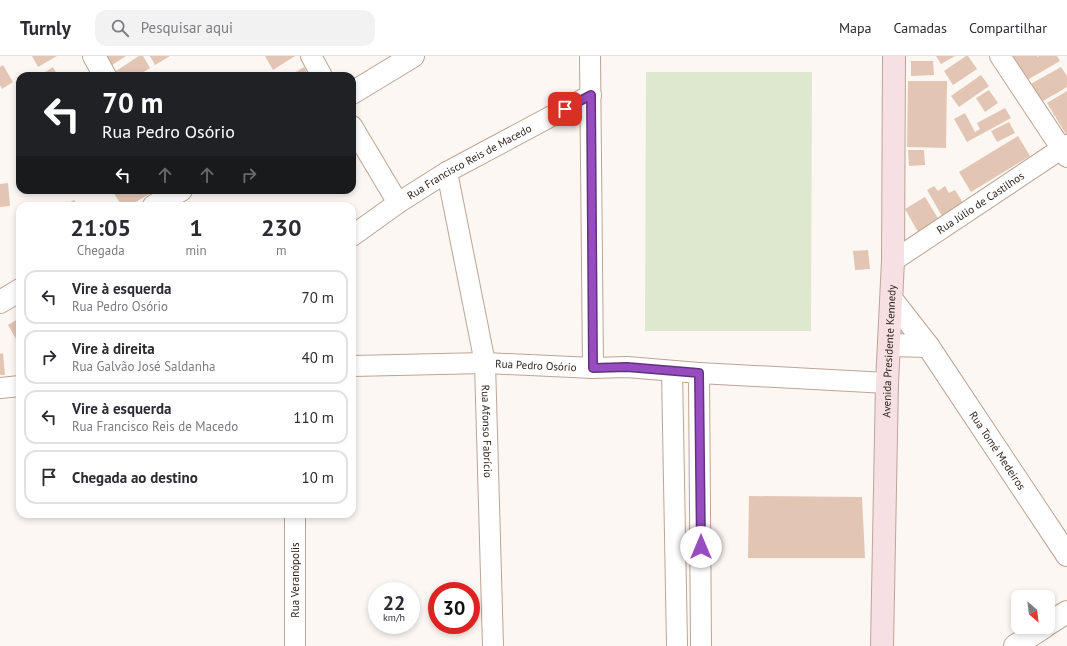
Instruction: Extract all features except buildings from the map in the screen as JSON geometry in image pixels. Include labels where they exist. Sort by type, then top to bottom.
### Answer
[{"type":"main road","name":"Avenida Presidente Kennedy","points":[[882,646],[887,383],[894,261],[894,56]]},
{"type":"street","points":[[94,56],[103,72]]},
{"type":"street","points":[[310,56],[320,72]]},
{"type":"street","points":[[356,91],[413,56]]},
{"type":"street","points":[[590,56],[593,368]]},
{"type":"street","points":[[1000,56],[1065,150]]},
{"type":"street","name":"Rua Francisco Reis de Macedo","points":[[356,233],[398,203],[446,172],[591,95]]},
{"type":"street","points":[[356,133],[398,203]]},
{"type":"street","name":"Rua Júlio de Castilhos","points":[[894,261],[1065,150]]},
{"type":"street","name":"Rua Afonso Fabrício","points":[[446,172],[484,363],[493,646]]},
{"type":"street","points":[[162,202],[177,195]]},
{"type":"street","points":[[0,302],[16,292]]},
{"type":"street","name":"Rua Tomé Medeiros","points":[[892,300],[928,346],[1067,555]]},
{"type":"street","points":[[889,345],[928,346]]},
{"type":"street","name":"Rua Pedro Osório","points":[[356,366],[484,363],[593,368],[627,367],[699,373],[887,383]]},
{"type":"street","points":[[672,371],[677,646]]},
{"type":"street","points":[[699,373],[701,646]]},
{"type":"street","points":[[0,388],[16,386]]},
{"type":"street","name":"Rua Veranópolis","points":[[295,518],[295,646]]},
{"type":"street","points":[[675,548],[701,547]]},
{"type":"street","points":[[1055,620],[1067,612]]},
{"type":"street","points":[[1015,646],[1033,634]]},
{"type":"green space","points":[[646,72],[812,72],[811,331],[645,331]]},
{"type":"route","points":[[565,109],[591,95],[593,368],[627,367],[699,373],[701,547]]}]
